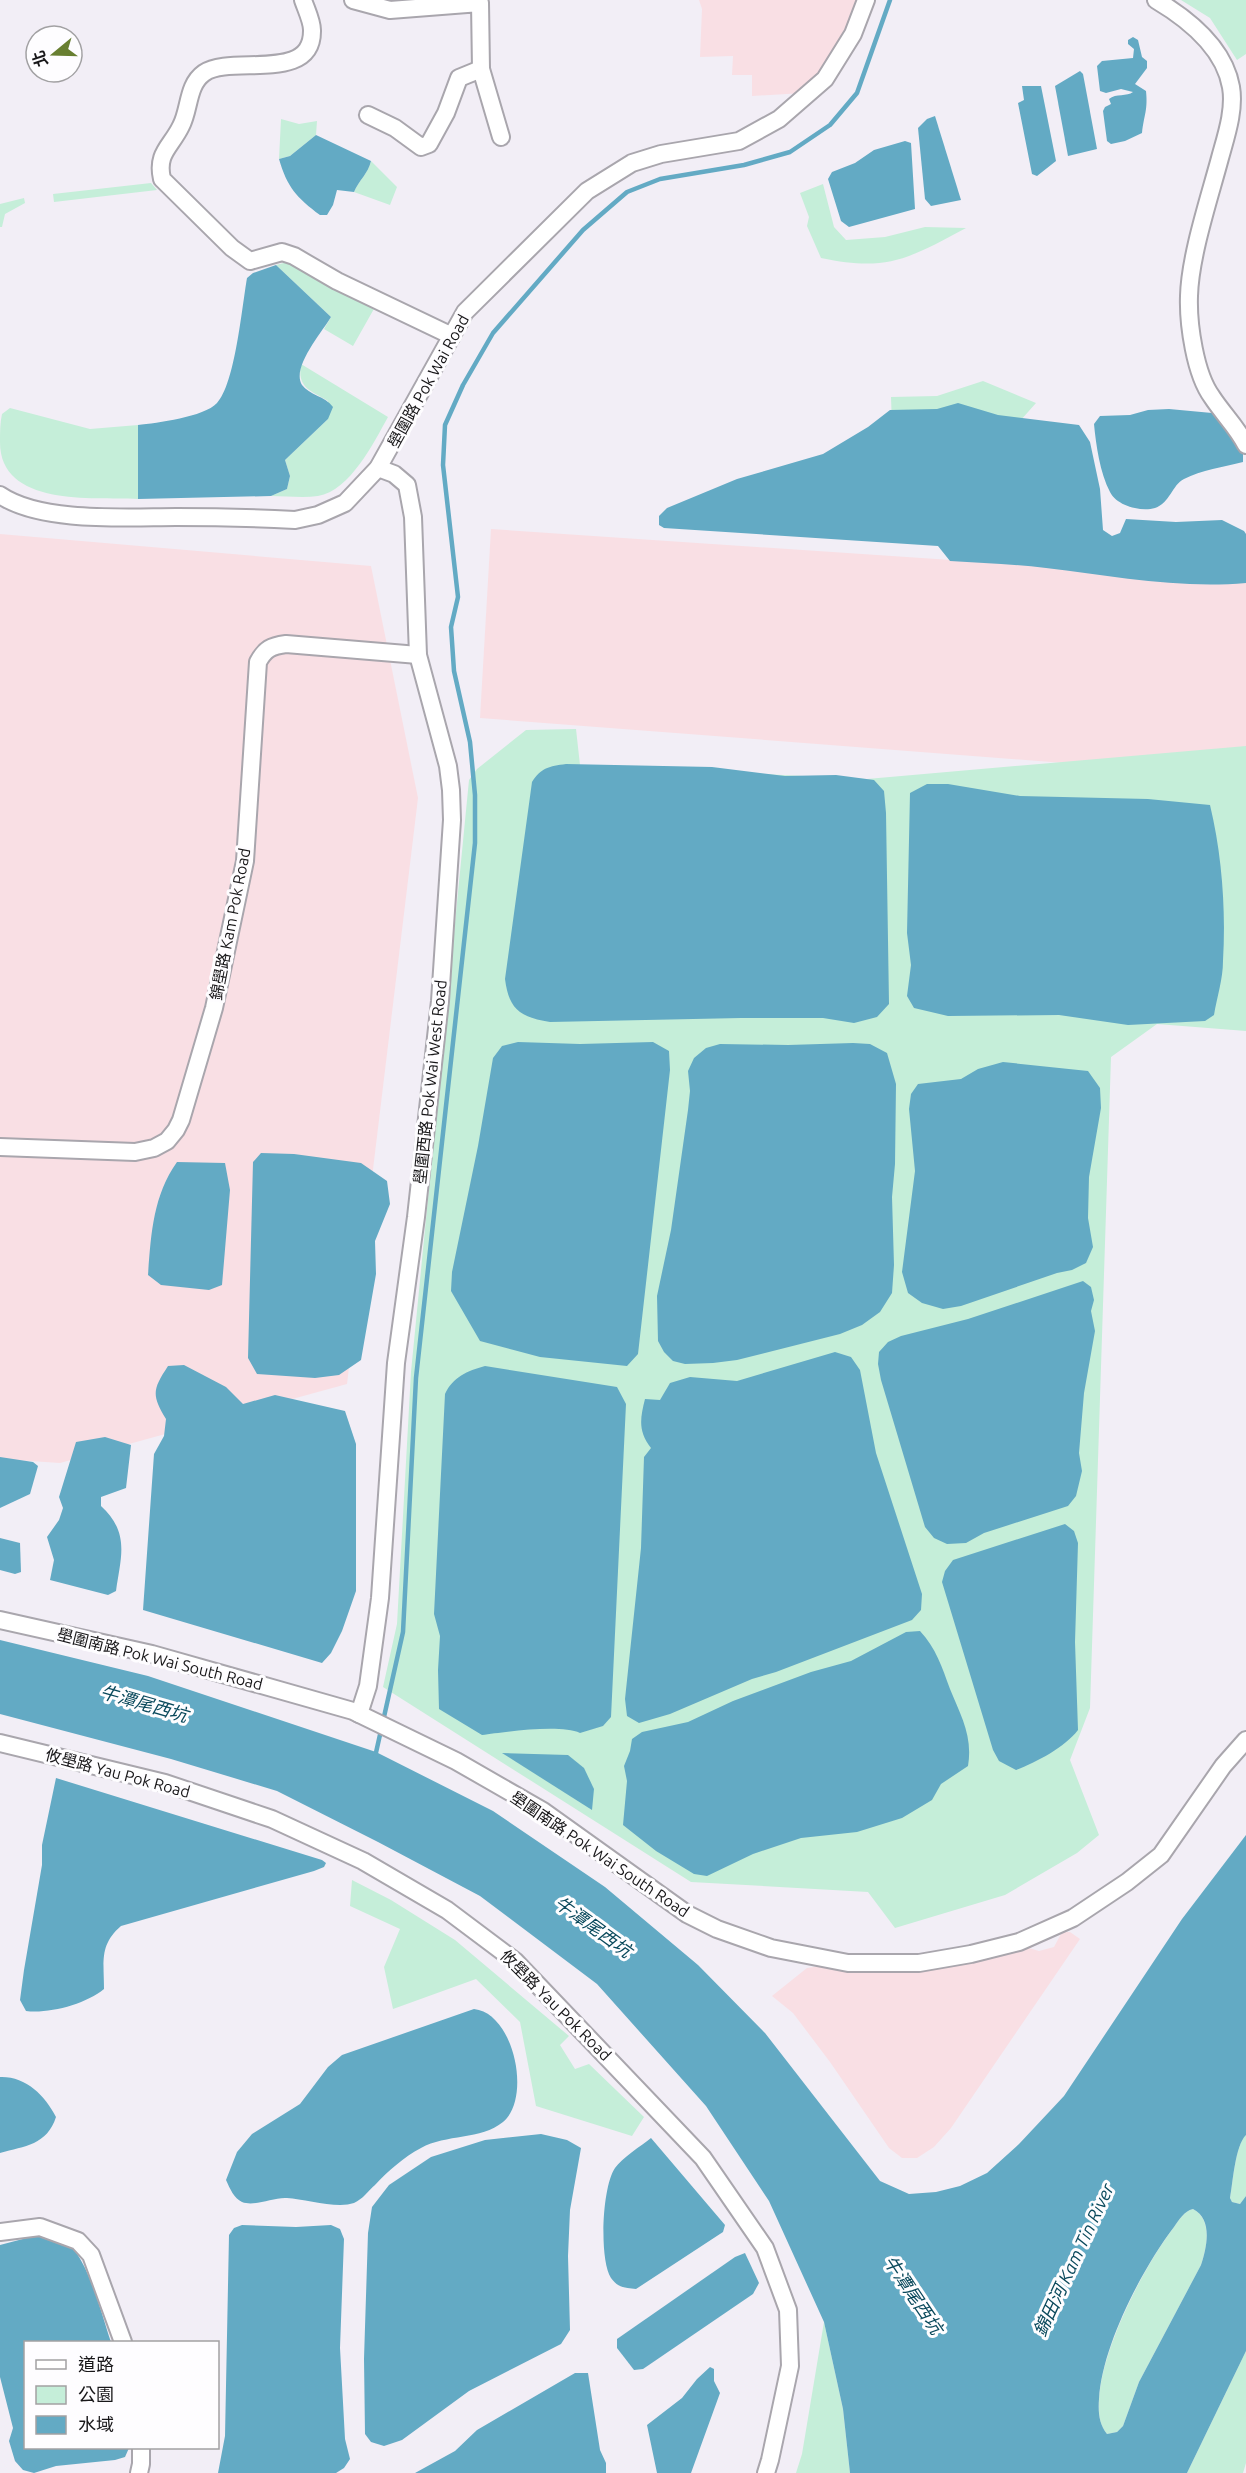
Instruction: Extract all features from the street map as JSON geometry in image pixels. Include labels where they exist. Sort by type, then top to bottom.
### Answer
[{"type":"street","points":[[303,0],[313,28],[312,39],[304,51],[295,58],[285,63],[269,65],[222,66],[204,73],[198,79],[193,87],[183,123],[162,157],[159,167],[162,179],[232,248],[250,261],[282,252],[294,256],[337,281],[452,336]]},
{"type":"street","points":[[353,0],[390,10],[480,3],[481,69],[501,137]]},
{"type":"street","name":"壆圍路 Pok Wai Road","points":[[0,495],[11,503],[57,514],[102,517],[295,520],[318,515],[345,503],[378,468],[465,312],[588,192],[632,163],[661,154],[739,141],[779,118],[825,79],[852,34],[866,0]]},
{"type":"street","points":[[1156,0],[1183,16],[1204,37],[1221,61],[1231,87],[1231,105],[1226,135],[1193,267],[1189,296],[1194,344],[1201,375],[1210,396],[1239,430],[1246,445]]},
{"type":"street","points":[[369,115],[395,128],[421,147],[429,144],[446,112],[459,78],[481,69]]},
{"type":"street","name":"壆圍西路 Pok Wai West Road","points":[[359,1714],[368,1686],[380,1598],[396,1363],[416,1217],[440,1001],[452,820],[448,766],[418,655],[414,517],[407,485],[394,474],[378,468]]},
{"type":"street","name":"錦壆路 Kam Pok Road","points":[[0,1147],[135,1152],[154,1148],[167,1141],[181,1120],[214,1008],[245,861],[258,662],[264,652],[272,646],[286,644],[418,655]]},
{"type":"street","name":"壆圍南路 Pok Wai South Road","points":[[0,1620],[152,1654],[359,1714],[456,1761],[543,1811],[687,1914],[717,1929],[771,1948],[848,1963],[890,1965],[928,1962],[1019,1942],[1072,1918],[1127,1882],[1161,1855],[1223,1766],[1246,1740]]},
{"type":"street","name":"攸壆路 Yau Pok Road","points":[[0,1743],[165,1783],[272,1819],[363,1861],[447,1910],[515,1961],[703,2158],[765,2248],[788,2310],[790,2366],[766,2473]]},
{"type":"street","points":[[0,2232],[40,2227],[78,2241],[91,2255],[122,2341]]},
{"type":"street","points":[[139,2473],[141,2449]]},
{"type":"shaded area","points":[[699,0],[862,0],[822,77],[803,93],[752,96],[752,75],[732,75],[733,56],[700,57],[702,9]]},
{"type":"shaded area","points":[[491,529],[1246,580],[1246,777],[480,718]]},
{"type":"shaded area","points":[[0,534],[371,566],[418,798],[347,1384],[60,1463],[0,1459]]},
{"type":"shaded area","points":[[1062,1932],[1070,1932],[1080,1939],[951,2128],[934,2147],[917,2158],[902,2158],[889,2148],[793,2013],[772,1996],[807,1968],[820,1966],[869,1973],[915,1972],[1022,1946],[1039,1951],[1054,1947]]},
{"type":"green space","points":[[1181,0],[1246,0],[1246,54],[1237,60],[1210,18]]},
{"type":"green space","points":[[281,119],[299,124],[317,121],[316,135],[290,156],[279,159]]},
{"type":"green space","points":[[371,161],[397,187],[390,205],[354,192]]},
{"type":"green space","points":[[151,183],[157,190],[54,202],[53,194]]},
{"type":"green space","points":[[823,184],[834,227],[846,240],[885,237],[925,227],[966,228],[928,248],[896,260],[863,264],[821,258],[807,226],[809,217],[800,193]]},
{"type":"green space","points":[[24,198],[25,203],[5,214],[2,227],[0,227],[0,204]]},
{"type":"green space","points":[[291,261],[375,307],[353,346],[324,329],[331,317],[276,265]]},
{"type":"green space","points":[[301,364],[388,417],[360,464],[351,475],[330,492],[318,496],[271,496],[287,489],[290,476],[285,460],[328,419],[328,401],[310,391],[303,383],[300,372]]},
{"type":"green space","points":[[983,381],[1036,403],[1012,430],[892,426],[891,397],[937,396]]},
{"type":"green space","points":[[10,408],[90,429],[138,425],[138,499],[52,494],[32,488],[15,478],[4,463],[0,442],[2,414]]},
{"type":"green space","points":[[576,729],[580,765],[867,779],[1246,746],[1246,1031],[1157,1024],[1111,1057],[1090,1708],[1070,1760],[1099,1835],[1077,1853],[1005,1895],[895,1928],[868,1892],[691,1882],[383,1687],[397,1624],[411,1372],[469,780],[477,769],[526,730]]},
{"type":"green space","points":[[352,1880],[391,1900],[455,1940],[569,2036],[560,2045],[575,2069],[589,2064],[644,2117],[632,2136],[536,2106],[520,2022],[476,1979],[393,2009],[384,1967],[400,1929],[350,1906]]},
{"type":"green space","points":[[1246,2135],[1246,2196],[1240,2204],[1232,2202],[1230,2198],[1239,2147]]},
{"type":"green space","points":[[1193,2209],[1204,2220],[1207,2234],[1201,2265],[1139,2382],[1123,2426],[1117,2432],[1107,2434],[1100,2418],[1099,2399],[1102,2379],[1116,2333],[1137,2286],[1162,2244],[1182,2216]]},
{"type":"green space","points":[[824,2322],[843,2409],[850,2473],[796,2473],[802,2454]]},
{"type":"green space","points":[[1246,2351],[1246,2463],[1243,2473],[1187,2473]]},
{"type":"water","points":[[1133,37],[1138,40],[1142,57],[1147,61],[1147,68],[1135,84],[1146,91],[1142,133],[1125,141],[1111,144],[1107,141],[1103,111],[1111,104],[1109,99],[1112,97],[1133,92],[1121,89],[1106,93],[1100,91],[1097,66],[1102,61],[1133,58],[1134,49],[1128,44],[1128,40]]},
{"type":"water","points":[[1080,71],[1083,74],[1097,149],[1068,156],[1055,86]]},
{"type":"water","points":[[1022,86],[1041,86],[1056,161],[1037,176],[1032,174],[1018,103],[1024,100]]},
{"type":"water","points":[[935,116],[961,200],[931,206],[925,199],[918,128],[927,119]]},
{"type":"water","points":[[316,135],[371,161],[354,192],[337,190],[333,205],[327,215],[320,215],[299,197],[289,185],[279,159],[290,156]]},
{"type":"water","points":[[905,141],[911,143],[915,209],[849,227],[841,221],[828,179],[832,172],[855,163],[874,150]]},
{"type":"water","points":[[276,265],[331,317],[304,360],[300,378],[305,388],[326,400],[333,407],[328,419],[285,460],[290,476],[287,489],[271,496],[138,499],[138,425],[191,416],[217,403],[229,380],[247,278],[253,273]]},
{"type":"water","points":[[958,403],[998,415],[1079,425],[1090,442],[1100,489],[1103,530],[1112,536],[1120,533],[1126,519],[1176,522],[1222,520],[1246,534],[1246,583],[1196,584],[1146,581],[1034,567],[950,561],[938,546],[664,528],[659,525],[659,516],[667,508],[737,479],[823,454],[868,427],[890,410],[937,409]]},
{"type":"water","points":[[1169,409],[1212,413],[1236,422],[1243,462],[1205,471],[1184,479],[1160,506],[1155,508],[1130,507],[1118,501],[1110,492],[1099,459],[1094,424],[1100,416],[1130,415],[1148,410]]},
{"type":"water","points":[[566,764],[712,767],[785,776],[836,775],[874,780],[884,791],[886,813],[889,1004],[877,1017],[854,1023],[823,1018],[550,1022],[531,1018],[518,1010],[509,998],[505,979],[532,782],[546,768]]},
{"type":"water","points":[[927,784],[948,784],[1020,796],[1148,799],[1210,805],[1220,863],[1224,922],[1223,968],[1214,1015],[1205,1021],[1128,1025],[1059,1015],[948,1016],[914,1008],[907,996],[911,965],[907,933],[910,793]]},
{"type":"water","points":[[518,1042],[580,1044],[653,1042],[669,1051],[670,1070],[638,1354],[627,1366],[540,1357],[480,1341],[451,1291],[452,1272],[478,1146],[493,1058],[502,1046]]},
{"type":"water","points":[[720,1044],[870,1044],[887,1053],[896,1084],[895,1164],[892,1197],[894,1265],[892,1293],[880,1312],[862,1325],[840,1334],[737,1360],[685,1364],[673,1361],[658,1341],[657,1296],[671,1230],[688,1110],[690,1091],[688,1071],[694,1058],[706,1048]]},
{"type":"water","points":[[1003,1062],[1088,1071],[1100,1088],[1101,1108],[1089,1177],[1088,1218],[1093,1247],[1086,1263],[1072,1270],[961,1306],[943,1309],[922,1303],[908,1293],[902,1272],[915,1171],[909,1109],[911,1094],[918,1084],[961,1079],[978,1069]]},
{"type":"water","points":[[261,1153],[294,1154],[361,1163],[387,1181],[390,1204],[375,1241],[376,1274],[361,1360],[339,1375],[315,1378],[257,1374],[248,1358],[253,1162]]},
{"type":"water","points":[[177,1162],[225,1163],[230,1190],[222,1285],[209,1290],[161,1285],[148,1275],[152,1230],[158,1202]]},
{"type":"water","points":[[1083,1281],[1091,1287],[1094,1300],[1091,1311],[1095,1331],[1084,1393],[1079,1453],[1082,1471],[1076,1496],[1068,1506],[984,1533],[966,1543],[947,1544],[934,1538],[925,1527],[881,1380],[878,1364],[879,1352],[888,1342],[901,1336],[968,1319]]},
{"type":"water","points":[[835,1352],[851,1357],[860,1370],[876,1453],[922,1594],[921,1610],[912,1620],[752,1679],[670,1714],[639,1723],[627,1716],[625,1699],[641,1548],[644,1457],[651,1448],[641,1425],[645,1399],[660,1400],[670,1383],[690,1377],[737,1381]]},
{"type":"water","points":[[184,1365],[226,1387],[243,1404],[275,1395],[345,1411],[356,1444],[356,1591],[342,1631],[331,1653],[322,1663],[143,1610],[154,1454],[164,1436],[166,1419],[158,1404],[156,1392],[159,1381],[168,1366]]},
{"type":"water","points":[[485,1366],[617,1387],[626,1404],[611,1717],[603,1726],[580,1733],[571,1730],[546,1729],[482,1735],[439,1709],[440,1636],[434,1614],[445,1394],[452,1383],[461,1376]]},
{"type":"water","points":[[105,1437],[131,1445],[126,1488],[101,1497],[101,1506],[116,1526],[121,1546],[116,1591],[108,1595],[50,1580],[54,1560],[47,1537],[59,1520],[63,1508],[59,1497],[76,1442]]},
{"type":"water","points":[[0,1457],[33,1462],[38,1466],[30,1494],[0,1508]]},
{"type":"water","points":[[1065,1524],[1074,1531],[1078,1543],[1075,1642],[1078,1730],[1050,1753],[1016,1770],[999,1761],[993,1750],[942,1582],[945,1571],[953,1560]]},
{"type":"water","points":[[0,1538],[20,1543],[21,1572],[15,1574],[0,1570]]},
{"type":"water","points":[[920,1631],[941,1665],[965,1726],[969,1745],[968,1766],[941,1784],[932,1800],[902,1818],[857,1832],[801,1838],[753,1854],[707,1876],[694,1874],[656,1851],[623,1825],[627,1781],[624,1766],[632,1739],[642,1732],[688,1722],[733,1701],[811,1672],[851,1661],[906,1632]]},
{"type":"water","points":[[0,1640],[148,1676],[376,1752],[493,1811],[605,1887],[698,1965],[765,2033],[880,2181],[909,2194],[936,2192],[960,2186],[987,2173],[1019,2144],[1064,2096],[1182,1919],[1246,1835],[1246,2135],[1239,2147],[1230,2198],[1232,2202],[1240,2204],[1246,2196],[1246,2351],[1187,2473],[850,2473],[843,2409],[824,2322],[769,2201],[706,2106],[597,1984],[480,1896],[277,1791],[171,1759],[0,1714]],"holes":[[[1193,2209],[1204,2219],[1207,2234],[1201,2265],[1139,2382],[1123,2426],[1117,2432],[1107,2434],[1100,2418],[1099,2399],[1107,2356],[1116,2332],[1137,2286],[1162,2244],[1184,2214]]]},
{"type":"water","points":[[502,1753],[568,1755],[584,1768],[594,1789],[592,1810]]},
{"type":"water","points":[[56,1778],[326,1863],[324,1867],[314,1871],[121,1926],[109,1940],[104,1954],[104,1989],[67,2007],[35,2012],[26,2011],[20,2000],[42,1865],[42,1845]]},
{"type":"water","points":[[474,2009],[488,2014],[499,2025],[508,2040],[514,2058],[517,2077],[516,2095],[512,2110],[503,2122],[484,2132],[441,2141],[421,2148],[385,2175],[363,2197],[347,2205],[287,2198],[247,2203],[234,2196],[226,2180],[237,2152],[252,2134],[300,2104],[328,2067],[342,2055]]},
{"type":"water","points":[[0,2077],[18,2080],[33,2088],[46,2101],[56,2117],[41,2139],[0,2153]]},
{"type":"water","points":[[541,2134],[567,2140],[581,2148],[570,2210],[568,2256],[570,2330],[561,2344],[469,2391],[402,2440],[384,2446],[371,2442],[365,2434],[364,2359],[368,2233],[372,2207],[389,2185],[431,2157],[485,2140]]},
{"type":"water","points":[[651,2138],[725,2225],[723,2232],[636,2289],[619,2286],[611,2278],[607,2269],[604,2240],[605,2206],[607,2191],[615,2168]]},
{"type":"water","points":[[242,2225],[296,2227],[331,2225],[340,2229],[344,2239],[340,2348],[345,2439],[350,2459],[344,2468],[336,2473],[218,2473],[225,2436],[229,2235],[234,2228]]},
{"type":"water","points":[[38,2235],[53,2235],[61,2238],[79,2257],[86,2270],[111,2341],[24,2341],[24,2449],[129,2449],[125,2457],[56,2466],[34,2473],[23,2470],[15,2461],[9,2441],[13,2428],[0,2377],[0,2245]]},
{"type":"water","points":[[745,2253],[759,2283],[753,2294],[643,2369],[634,2370],[617,2348],[617,2339],[735,2257]]},
{"type":"water","points":[[710,2367],[714,2369],[714,2381],[720,2393],[691,2473],[657,2473],[647,2425],[682,2398]]},
{"type":"water","points":[[575,2373],[588,2373],[600,2450],[606,2463],[606,2473],[415,2473],[455,2451],[477,2430]]},
{"type":"waterway","points":[[375,1757],[403,1632],[416,1378],[475,843],[475,795],[470,742],[454,671],[451,627],[458,597],[443,465],[445,425],[463,385],[493,333],[583,230],[627,192],[660,179],[744,165],[790,152],[830,125],[857,93],[890,0]]},
{"type":"water label","name":"牛潭尾西坑","points":[[144,1704]]},
{"type":"water label","name":"牛潭尾西坑","points":[[593,1927]]},
{"type":"water label","name":"錦田河 Kam Tin River","points":[[1074,2260]]},
{"type":"water label","name":"牛潭尾西坑","points":[[913,2295]]}]
